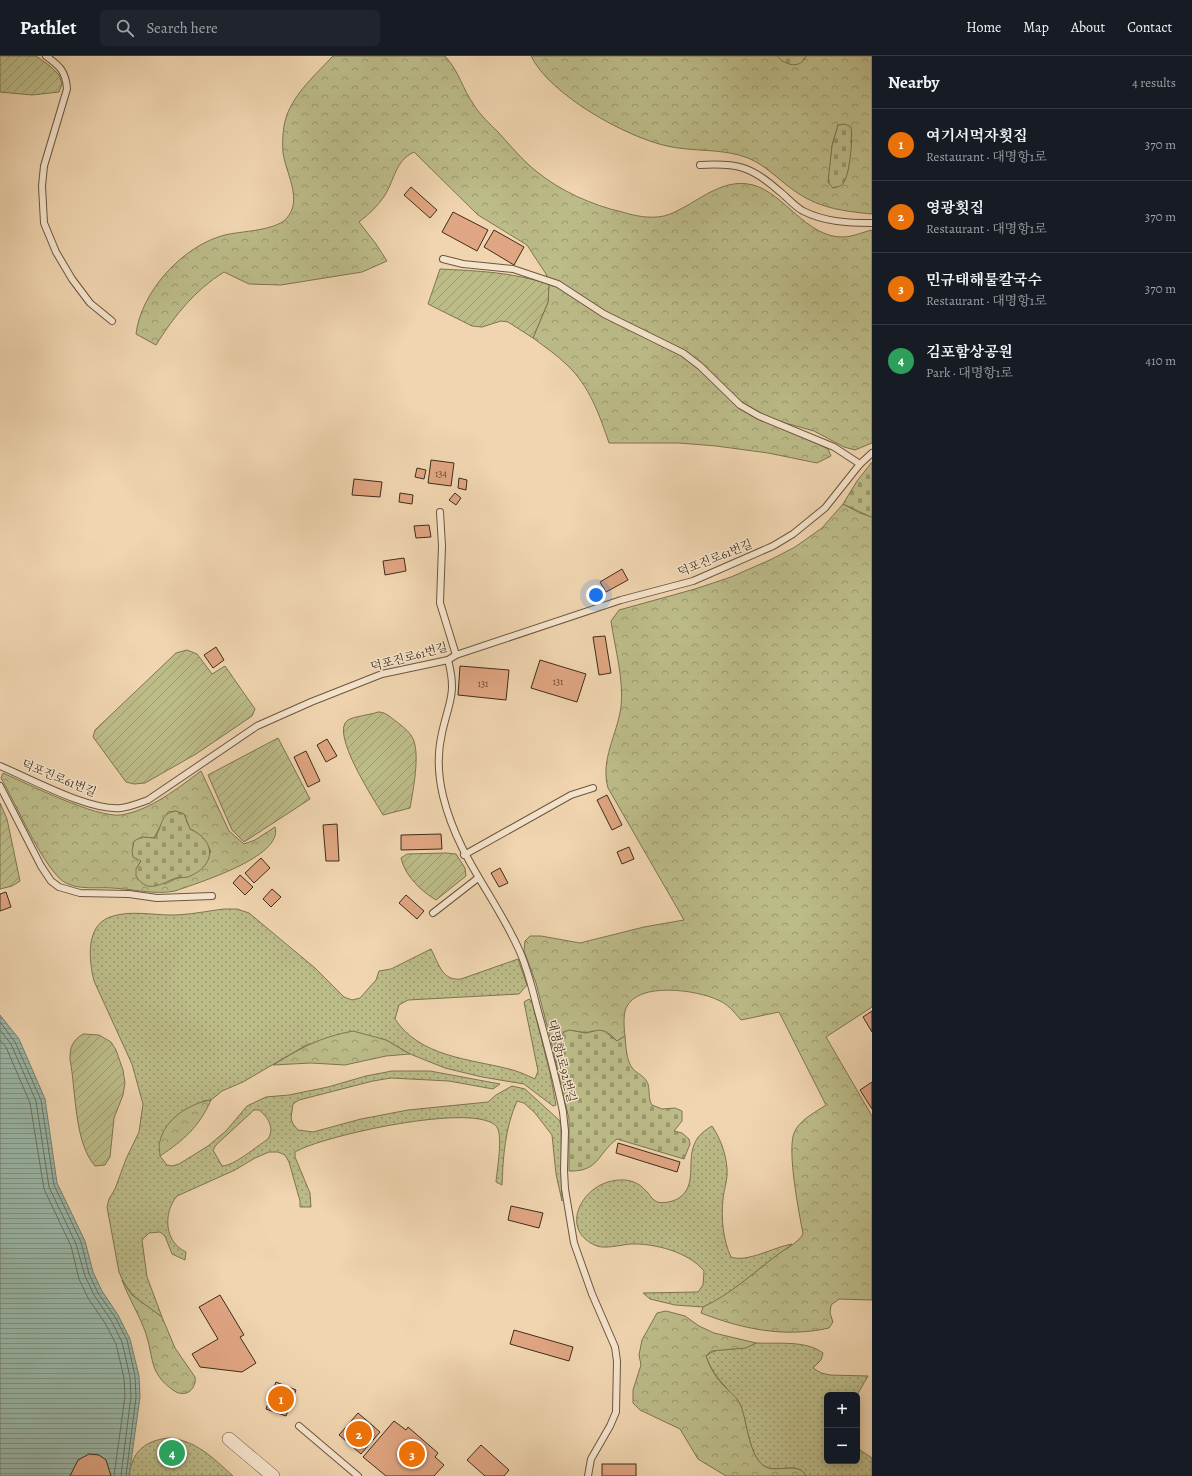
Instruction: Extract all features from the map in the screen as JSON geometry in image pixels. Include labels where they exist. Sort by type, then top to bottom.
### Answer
[{"type":"street","points":[[229,1439],[273,1476]]},
{"type":"lane","points":[[46,56],[62,68],[66,77],[67,89],[44,166],[42,186],[44,223],[56,252],[72,280],[90,302],[112,321]]},
{"type":"lane","points":[[700,165],[731,164],[744,167],[764,178],[801,210],[821,218],[843,222],[872,223]]},
{"type":"lane","points":[[443,259],[464,264],[513,269],[558,284],[604,314],[683,353],[700,366],[740,405],[759,416],[834,447],[860,464]]},
{"type":"lane","name":"덕포진로61번길","points":[[0,766],[91,805],[122,808],[148,800],[257,726],[311,702],[382,674],[448,660],[456,655],[621,600],[693,581],[773,546],[793,534],[826,508],[860,464],[872,453]]},
{"type":"lane","points":[[440,512],[442,546],[440,603],[456,655]]},
{"type":"lane","name":"대명항1로92번길","points":[[448,660],[453,676],[453,689],[440,744],[440,778],[448,816],[464,855],[520,952],[531,982],[563,1112],[565,1130],[565,1189],[574,1243],[592,1294],[615,1347],[617,1361],[616,1412],[610,1426],[591,1459],[588,1476]]},
{"type":"lane","points":[[0,786],[41,866],[51,881],[59,887],[80,893],[129,894],[157,898],[212,896]]},
{"type":"lane","points":[[464,855],[571,795],[593,788]]},
{"type":"lane","points":[[433,913],[478,878]]},
{"type":"lane","points":[[299,1426],[358,1476]]},
{"type":"green space","points":[[0,56],[36,56],[50,66],[59,75],[62,84],[59,92],[32,95],[0,92]]},
{"type":"green space","points":[[333,56],[445,56],[454,68],[470,99],[479,112],[526,162],[555,185],[588,201],[611,209],[637,216],[664,216],[685,207],[718,189],[741,183],[753,185],[764,190],[807,223],[830,235],[846,237],[872,230],[872,443],[855,450],[844,447],[814,431],[767,418],[828,449],[831,456],[817,463],[768,453],[716,446],[679,443],[609,443],[598,412],[582,382],[563,361],[533,338],[548,302],[549,284],[546,274],[527,245],[478,215],[414,152],[399,165],[385,195],[379,203],[359,222],[387,261],[362,272],[281,285],[249,284],[224,272],[194,295],[170,324],[156,345],[136,334],[146,302],[167,272],[180,259],[210,240],[225,235],[274,226],[286,219],[291,211],[293,195],[283,152],[285,120],[298,95]]},
{"type":"green space","points":[[531,56],[777,56],[780,59],[804,60],[806,56],[872,56],[872,214],[830,208],[811,200],[792,189],[760,164],[748,158],[718,151],[667,146],[631,134],[611,124],[572,99],[554,85],[541,71]],"holes":[[[838,125],[830,169],[832,146]]]},
{"type":"green space","points":[[777,56],[806,56],[800,63],[792,65],[784,62]]},
{"type":"green space","points":[[845,124],[851,127],[852,132],[851,154],[847,175],[843,184],[833,188],[828,182],[832,146],[838,125]]},
{"type":"green space","points":[[440,269],[482,271],[521,277],[549,284],[548,302],[533,338],[508,322],[501,321],[482,327],[472,326],[428,304]]},
{"type":"green space","points":[[872,462],[871,517],[843,504],[857,481]]},
{"type":"green space","points":[[843,504],[860,513],[872,517],[872,1007],[826,1037],[872,1116],[872,1300],[839,1299],[831,1305],[830,1313],[833,1322],[829,1328],[813,1331],[780,1332],[732,1324],[701,1313],[703,1307],[732,1290],[795,1243],[803,1234],[794,1182],[792,1142],[796,1128],[808,1117],[826,1105],[779,1012],[741,1020],[731,1008],[709,996],[683,991],[655,991],[642,994],[633,999],[626,1008],[624,1018],[625,1036],[617,1041],[610,1034],[593,1031],[586,1033],[575,1031],[561,1036],[559,1039],[550,1037],[536,983],[524,951],[525,941],[530,936],[541,936],[580,943],[644,927],[684,920],[608,788],[606,767],[619,717],[622,696],[611,621],[619,610],[695,589],[731,577],[772,559],[795,547],[822,528]]},
{"type":"green space","points":[[187,650],[197,654],[212,674],[225,666],[255,709],[252,716],[196,754],[145,783],[134,784],[126,782],[93,737],[95,730],[176,653]]},
{"type":"green space","points":[[378,712],[388,715],[407,731],[415,743],[416,752],[416,771],[410,808],[383,815],[355,767],[344,738],[344,727],[348,720]]},
{"type":"green space","points":[[278,738],[310,799],[244,842],[232,830],[208,775]]},
{"type":"green space","points":[[201,771],[229,831],[244,844],[255,840],[275,827],[274,838],[266,849],[237,867],[201,882],[175,891],[167,892],[77,887],[66,883],[58,877],[40,852],[1,778],[3,773],[79,806],[110,815],[121,815],[143,808],[164,798]],"holes":[[[176,811],[184,814],[190,829],[203,838],[211,852],[187,877],[177,878],[165,884],[136,869],[141,861],[142,837],[154,838],[168,812]]]},
{"type":"green space","points":[[0,803],[7,819],[20,881],[12,886],[0,889]]},
{"type":"green space","points":[[176,811],[184,814],[190,829],[199,834],[205,840],[209,847],[210,853],[208,860],[204,867],[188,877],[176,878],[155,886],[145,885],[136,876],[136,869],[141,861],[133,857],[132,851],[134,841],[142,837],[154,838],[166,815]]},
{"type":"green space","points":[[407,854],[456,854],[465,868],[466,876],[436,900],[414,882],[406,871],[401,858]]},
{"type":"green space","points":[[224,909],[237,909],[249,913],[315,968],[344,997],[352,1000],[360,998],[376,980],[379,971],[391,969],[431,949],[439,966],[445,974],[455,979],[461,979],[518,959],[527,985],[519,994],[408,1000],[399,1005],[395,1019],[405,1032],[432,1049],[462,1059],[512,1070],[535,1079],[538,1071],[524,1002],[529,999],[532,1002],[550,1073],[556,1105],[553,1106],[524,1084],[482,1077],[445,1068],[410,1054],[386,1040],[308,1044],[243,1082],[222,1091],[211,1100],[203,1101],[160,1156],[167,1165],[172,1166],[179,1164],[208,1146],[226,1131],[247,1106],[266,1097],[289,1095],[328,1087],[366,1076],[392,1071],[430,1071],[500,1084],[493,1089],[449,1081],[391,1078],[373,1081],[299,1100],[293,1104],[291,1118],[293,1124],[298,1130],[313,1132],[361,1119],[408,1110],[488,1102],[496,1095],[512,1086],[525,1089],[559,1120],[561,1125],[562,1201],[556,1174],[552,1135],[535,1113],[524,1103],[517,1101],[507,1132],[502,1185],[496,1182],[500,1146],[499,1132],[497,1127],[484,1120],[461,1118],[432,1119],[365,1130],[310,1145],[295,1152],[295,1157],[310,1193],[311,1207],[300,1207],[300,1201],[289,1162],[285,1155],[278,1152],[269,1152],[255,1158],[235,1170],[177,1196],[169,1211],[168,1227],[173,1241],[186,1252],[185,1260],[172,1254],[165,1236],[160,1232],[149,1233],[142,1240],[147,1277],[162,1317],[136,1298],[126,1287],[119,1272],[107,1207],[126,1159],[139,1132],[143,1104],[132,1064],[94,981],[90,954],[93,936],[96,928],[102,922],[117,915],[133,913],[178,915]],"holes":[[[254,1110],[259,1110],[270,1123],[271,1131],[268,1139],[233,1163],[222,1166],[213,1150],[216,1145]]]},
{"type":"green space","points":[[569,1030],[586,1033],[599,1030],[604,1031],[617,1041],[625,1036],[629,1062],[633,1069],[643,1077],[648,1084],[652,1105],[662,1109],[675,1108],[682,1111],[682,1121],[674,1131],[682,1133],[689,1139],[690,1144],[684,1159],[617,1139],[597,1161],[586,1169],[569,1171],[569,1119],[550,1037],[559,1039],[564,1032]]},
{"type":"green space","points":[[353,1031],[386,1040],[410,1054],[386,1056],[345,1065],[311,1063],[273,1065],[293,1053],[320,1040]]},
{"type":"green space","points":[[83,1034],[99,1035],[111,1042],[116,1050],[123,1070],[125,1083],[123,1095],[114,1118],[110,1157],[105,1165],[95,1166],[88,1156],[79,1130],[70,1055],[74,1042]]},
{"type":"green space","points":[[211,1100],[201,1118],[190,1132],[160,1156],[159,1143],[167,1126],[173,1119],[187,1108]]},
{"type":"green space","points":[[712,1126],[722,1146],[726,1163],[727,1176],[722,1214],[724,1236],[731,1257],[745,1258],[792,1244],[722,1298],[703,1307],[675,1305],[650,1299],[643,1293],[698,1292],[703,1285],[704,1271],[697,1264],[680,1254],[660,1247],[639,1244],[609,1247],[597,1246],[586,1240],[579,1231],[577,1222],[578,1212],[582,1203],[597,1187],[608,1182],[618,1180],[628,1180],[638,1184],[656,1202],[670,1202],[679,1198],[685,1193],[690,1180],[692,1152],[695,1142],[707,1129]]},
{"type":"green space","points":[[122,1280],[132,1295],[162,1317],[175,1348],[195,1377],[194,1385],[188,1392],[182,1394],[175,1391],[165,1384],[160,1378],[154,1365],[144,1327]]},
{"type":"green space","points":[[666,1311],[685,1316],[699,1326],[714,1333],[756,1343],[746,1348],[711,1351],[706,1356],[711,1369],[741,1406],[752,1448],[760,1463],[766,1467],[776,1469],[798,1469],[806,1476],[726,1476],[698,1459],[680,1429],[640,1410],[633,1403],[633,1390],[641,1365],[639,1355],[642,1340],[657,1313]]},
{"type":"green space","points":[[756,1343],[800,1344],[808,1346],[823,1353],[821,1360],[813,1368],[821,1373],[830,1375],[868,1376],[859,1392],[824,1392],[824,1464],[860,1464],[860,1450],[872,1458],[872,1476],[806,1476],[798,1469],[776,1469],[766,1467],[760,1463],[750,1442],[744,1418],[738,1404],[709,1365],[706,1356],[717,1350]]},
{"type":"green space","points":[[168,1438],[178,1439],[196,1446],[233,1476],[129,1476],[133,1460],[141,1449],[152,1442]]},
{"type":"water","points":[[0,1015],[19,1039],[45,1099],[57,1183],[85,1241],[93,1272],[102,1291],[118,1315],[130,1339],[139,1376],[140,1397],[129,1476],[0,1476]]},
{"type":"building","points":[[411,187],[437,210],[430,218],[404,195]]},
{"type":"building","points":[[453,212],[488,230],[477,251],[442,232]]},
{"type":"building","points":[[494,230],[524,247],[514,265],[484,247]]},
{"type":"building","points":[[431,460],[454,463],[451,486],[428,483]]},
{"type":"building","points":[[417,468],[426,470],[424,479],[415,477]]},
{"type":"building","points":[[459,478],[467,480],[466,490],[458,488]]},
{"type":"building","points":[[354,479],[382,482],[380,497],[352,495]]},
{"type":"building","points":[[400,493],[413,495],[412,504],[399,502]]},
{"type":"building","points":[[455,493],[461,498],[456,505],[449,500]]},
{"type":"building","points":[[429,525],[431,537],[416,538],[414,526]]},
{"type":"building","points":[[404,558],[406,571],[385,575],[383,561]]},
{"type":"building","points":[[622,569],[628,580],[606,592],[600,582]]},
{"type":"building","points":[[605,636],[611,673],[599,675],[593,637]]},
{"type":"building","points":[[216,647],[224,660],[213,668],[204,655]]},
{"type":"building","points":[[540,660],[586,674],[577,702],[531,688]]},
{"type":"building","points":[[460,666],[509,670],[506,700],[458,695]]},
{"type":"building","points":[[327,739],[337,756],[326,762],[317,745]]},
{"type":"building","points":[[306,751],[320,781],[308,787],[294,757]]},
{"type":"building","points":[[607,795],[622,825],[612,830],[597,800]]},
{"type":"building","points":[[337,824],[339,861],[326,861],[323,825]]},
{"type":"building","points":[[441,834],[442,849],[401,850],[401,835]]},
{"type":"building","points":[[629,847],[634,859],[622,864],[617,852]]},
{"type":"building","points":[[261,858],[270,868],[254,883],[245,873]]},
{"type":"building","points":[[500,868],[508,883],[499,887],[491,873]]},
{"type":"building","points":[[240,875],[253,887],[245,895],[233,883]]},
{"type":"building","points":[[272,889],[281,897],[271,907],[263,899]]},
{"type":"building","points":[[6,892],[11,907],[0,911],[0,894]]},
{"type":"building","points":[[406,895],[424,911],[417,919],[399,903]]},
{"type":"building","points":[[872,1011],[872,1032],[863,1017]]},
{"type":"building","points":[[872,1082],[872,1109],[860,1090]]},
{"type":"building","points":[[618,1143],[680,1162],[677,1172],[616,1153]]},
{"type":"building","points":[[511,1206],[543,1213],[539,1228],[508,1220]]},
{"type":"building","points":[[220,1295],[244,1335],[240,1337],[256,1363],[242,1372],[200,1367],[192,1354],[218,1339],[199,1307]]},
{"type":"building","points":[[514,1330],[573,1347],[569,1361],[510,1344]]},
{"type":"building","points":[[276,1382],[296,1390],[286,1416],[266,1409]]},
{"type":"building","points":[[358,1413],[380,1432],[361,1454],[339,1435]]},
{"type":"building","points":[[394,1421],[406,1430],[408,1427],[438,1453],[435,1457],[444,1465],[434,1476],[386,1476],[363,1457]]},
{"type":"building","points":[[481,1445],[509,1470],[504,1476],[485,1476],[467,1460]]},
{"type":"building","points":[[89,1454],[99,1455],[106,1460],[111,1476],[70,1476],[78,1460]]},
{"type":"building","points":[[602,1464],[636,1464],[636,1476],[602,1476]]},
{"type":"place","name":"여기서먹자횟집","points":[[281,1399]]},
{"type":"place","name":"영광횟집","points":[[359,1434]]},
{"type":"place","name":"김포함상공원","points":[[172,1453]]},
{"type":"place","name":"민규태해물칼국수","points":[[412,1454]]}]
